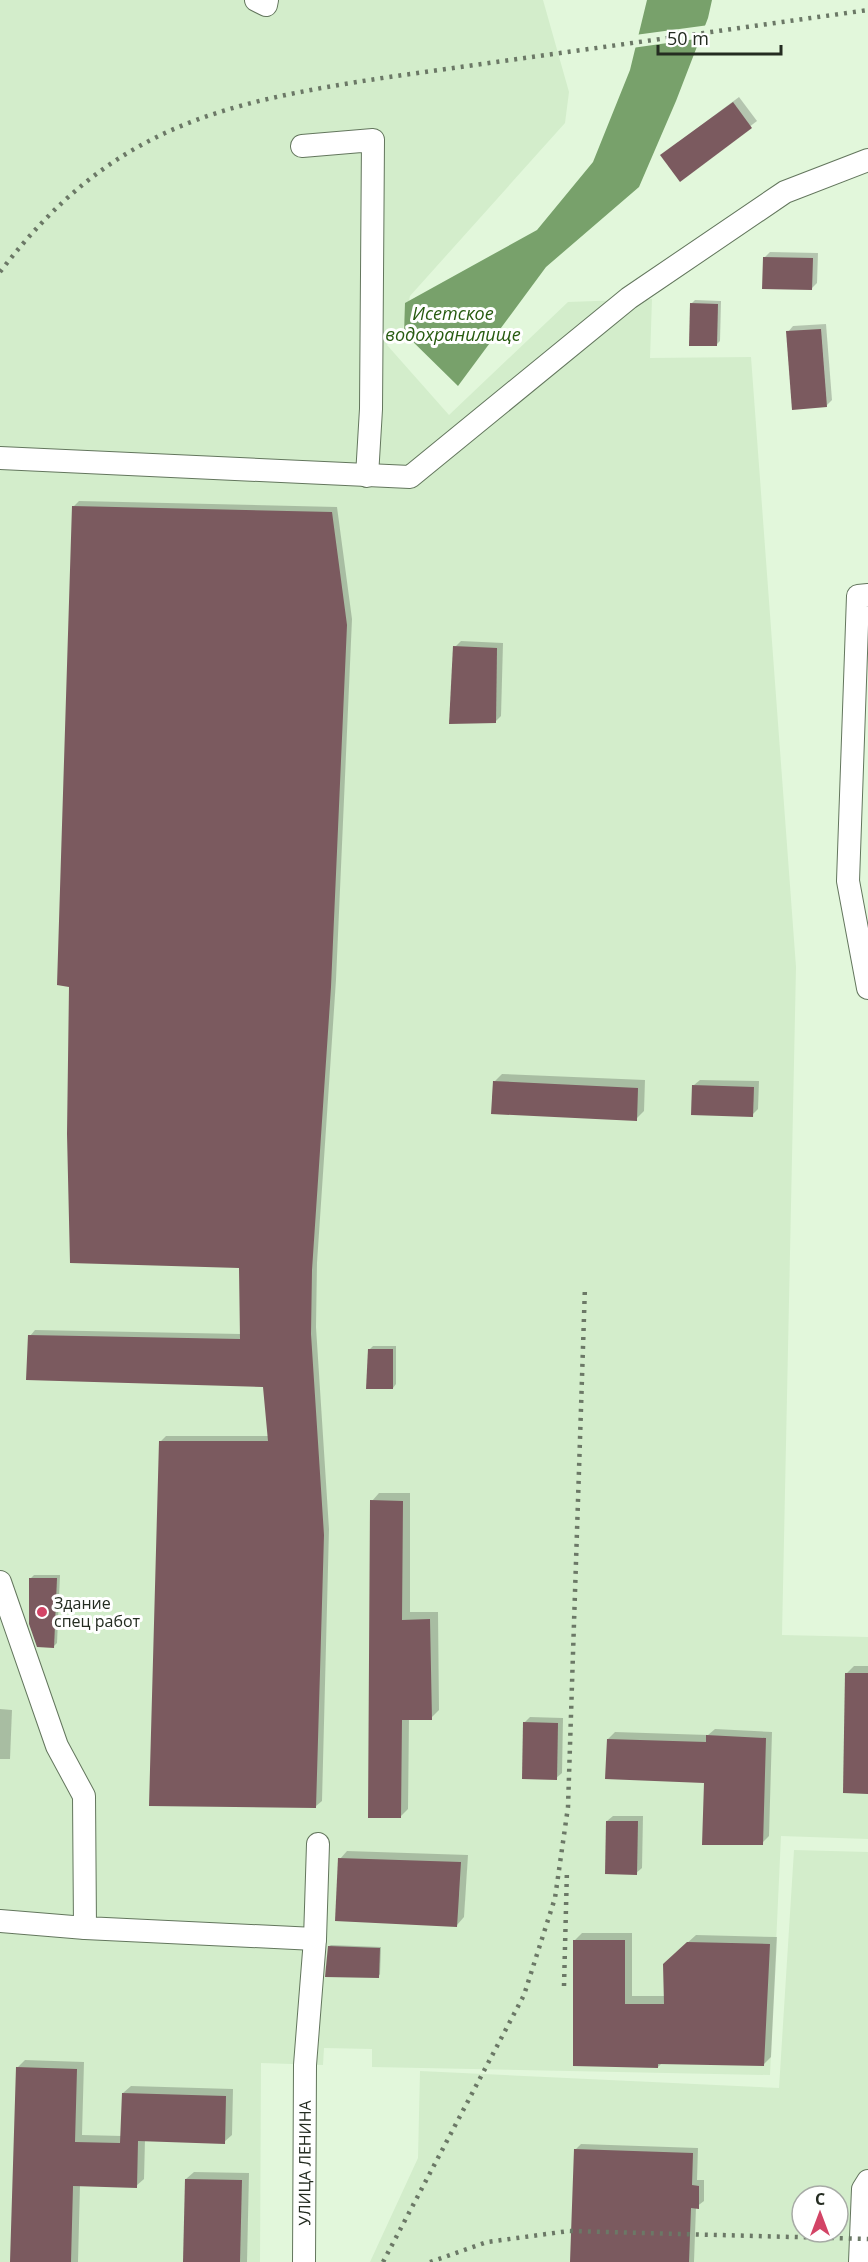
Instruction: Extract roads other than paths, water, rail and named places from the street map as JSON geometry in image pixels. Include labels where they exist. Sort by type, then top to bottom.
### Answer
[{"type":"street","points":[[256,0],[266,5],[267,0]]},
{"type":"street","points":[[302,146],[373,140],[371,409],[367,476]]},
{"type":"street","points":[[0,458],[410,477],[629,298],[785,192],[868,160]]},
{"type":"street","points":[[868,595],[858,596],[848,881],[868,988]]},
{"type":"street","points":[[0,1582],[57,1746],[84,1796],[85,1928]]},
{"type":"street","name":"УЛИЦА ЛЕНИНА","points":[[304,2262],[306,2065],[315,1940],[318,1845]]},
{"type":"street","points":[[0,1921],[85,1928],[315,1940]]},
{"type":"street","points":[[860,2262],[863,2189],[868,2181]]},
{"type":"water","name":"Исетское водохранилище","points":[[647,0],[712,0],[708,18],[676,101],[639,187],[546,267],[458,386],[404,333],[405,303],[537,230],[593,162],[630,70]]},
{"type":"railway","points":[[0,272],[42,223],[84,184],[127,153],[172,130],[220,112],[272,98],[389,77],[868,10]]},
{"type":"railway","points":[[383,2262],[524,1995],[555,1898],[568,1807],[585,1286]]},
{"type":"railway","points":[[564,1986],[567,1869]]},
{"type":"railway","points":[[430,2262],[487,2242],[569,2231],[868,2239]]},
{"type":"place","name":"Здание спец работ","points":[[42,1612]]}]
